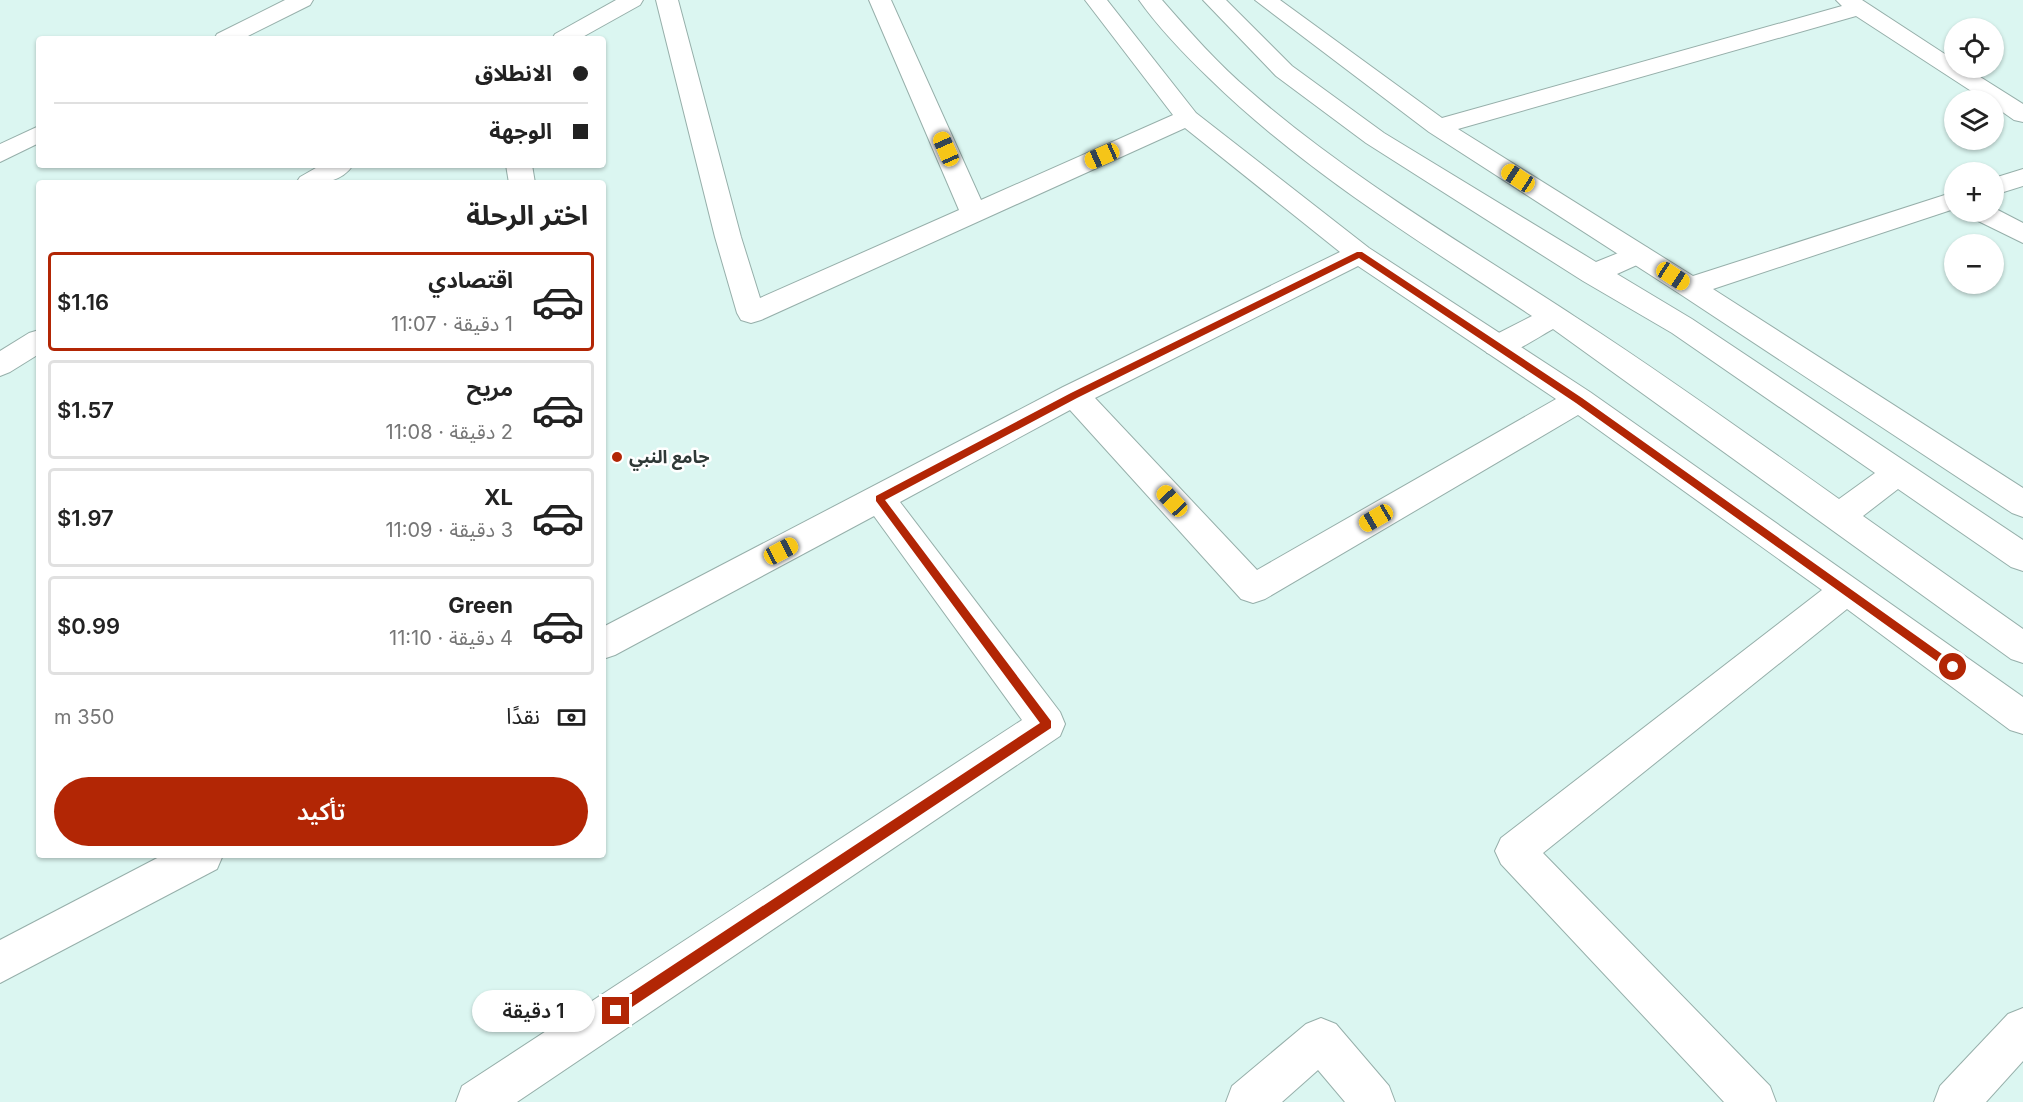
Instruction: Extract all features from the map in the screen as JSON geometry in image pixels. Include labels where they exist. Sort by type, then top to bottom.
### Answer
[{"type":"street","points":[[231,36],[302,0]]},
{"type":"street","points":[[667,0],[728,237],[751,314],[1187,118]]},
{"type":"street","points":[[880,0],[974,213]]},
{"type":"street","points":[[1096,0],[1187,118],[1359,254],[1579,400],[2023,718]]},
{"type":"street","points":[[1150,0],[1165,20],[1243,98],[1413,227],[1553,317],[2023,648]]},
{"type":"street","points":[[1214,0],[1284,71],[1375,138],[1593,274],[1682,326],[2023,557]]},
{"type":"street","points":[[1266,0],[1438,127],[1690,287],[2023,504]]},
{"type":"street","points":[[568,36],[625,1]]},
{"type":"street","points":[[1438,127],[1853,4],[2023,115]]},
{"type":"street","points":[[0,154],[36,136]]},
{"type":"street","points":[[314,180],[335,168]]},
{"type":"street","points":[[2004,184],[2023,177]]},
{"type":"street","points":[[1690,287],[1944,203]]},
{"type":"street","points":[[2000,222],[2023,234]]},
{"type":"street","points":[[606,642],[1074,395],[1359,254]]},
{"type":"street","points":[[1593,274],[1638,254]]},
{"type":"street","points":[[1497,345],[1553,317]]},
{"type":"street","points":[[0,365],[36,342]]},
{"type":"street","points":[[1074,395],[1253,589],[1579,400]]},
{"type":"street","points":[[1839,517],[1898,472]]},
{"type":"street","points":[[478,1102],[1047,724],[879,499]]},
{"type":"street","points":[[1754,1102],[1515,851],[1847,590]]},
{"type":"street","points":[[0,962],[197,858]]},
{"type":"street","points":[[1956,1102],[2023,1029]]},
{"type":"street","points":[[1248,1102],[1321,1039],[1373,1102]]},
{"type":"place","name":"جامع النبي","points":[[617,457]]},
{"type":"route","points":[[616,1011],[1047,724],[879,499],[1074,395],[1359,254],[1579,400],[1953,667]]}]
